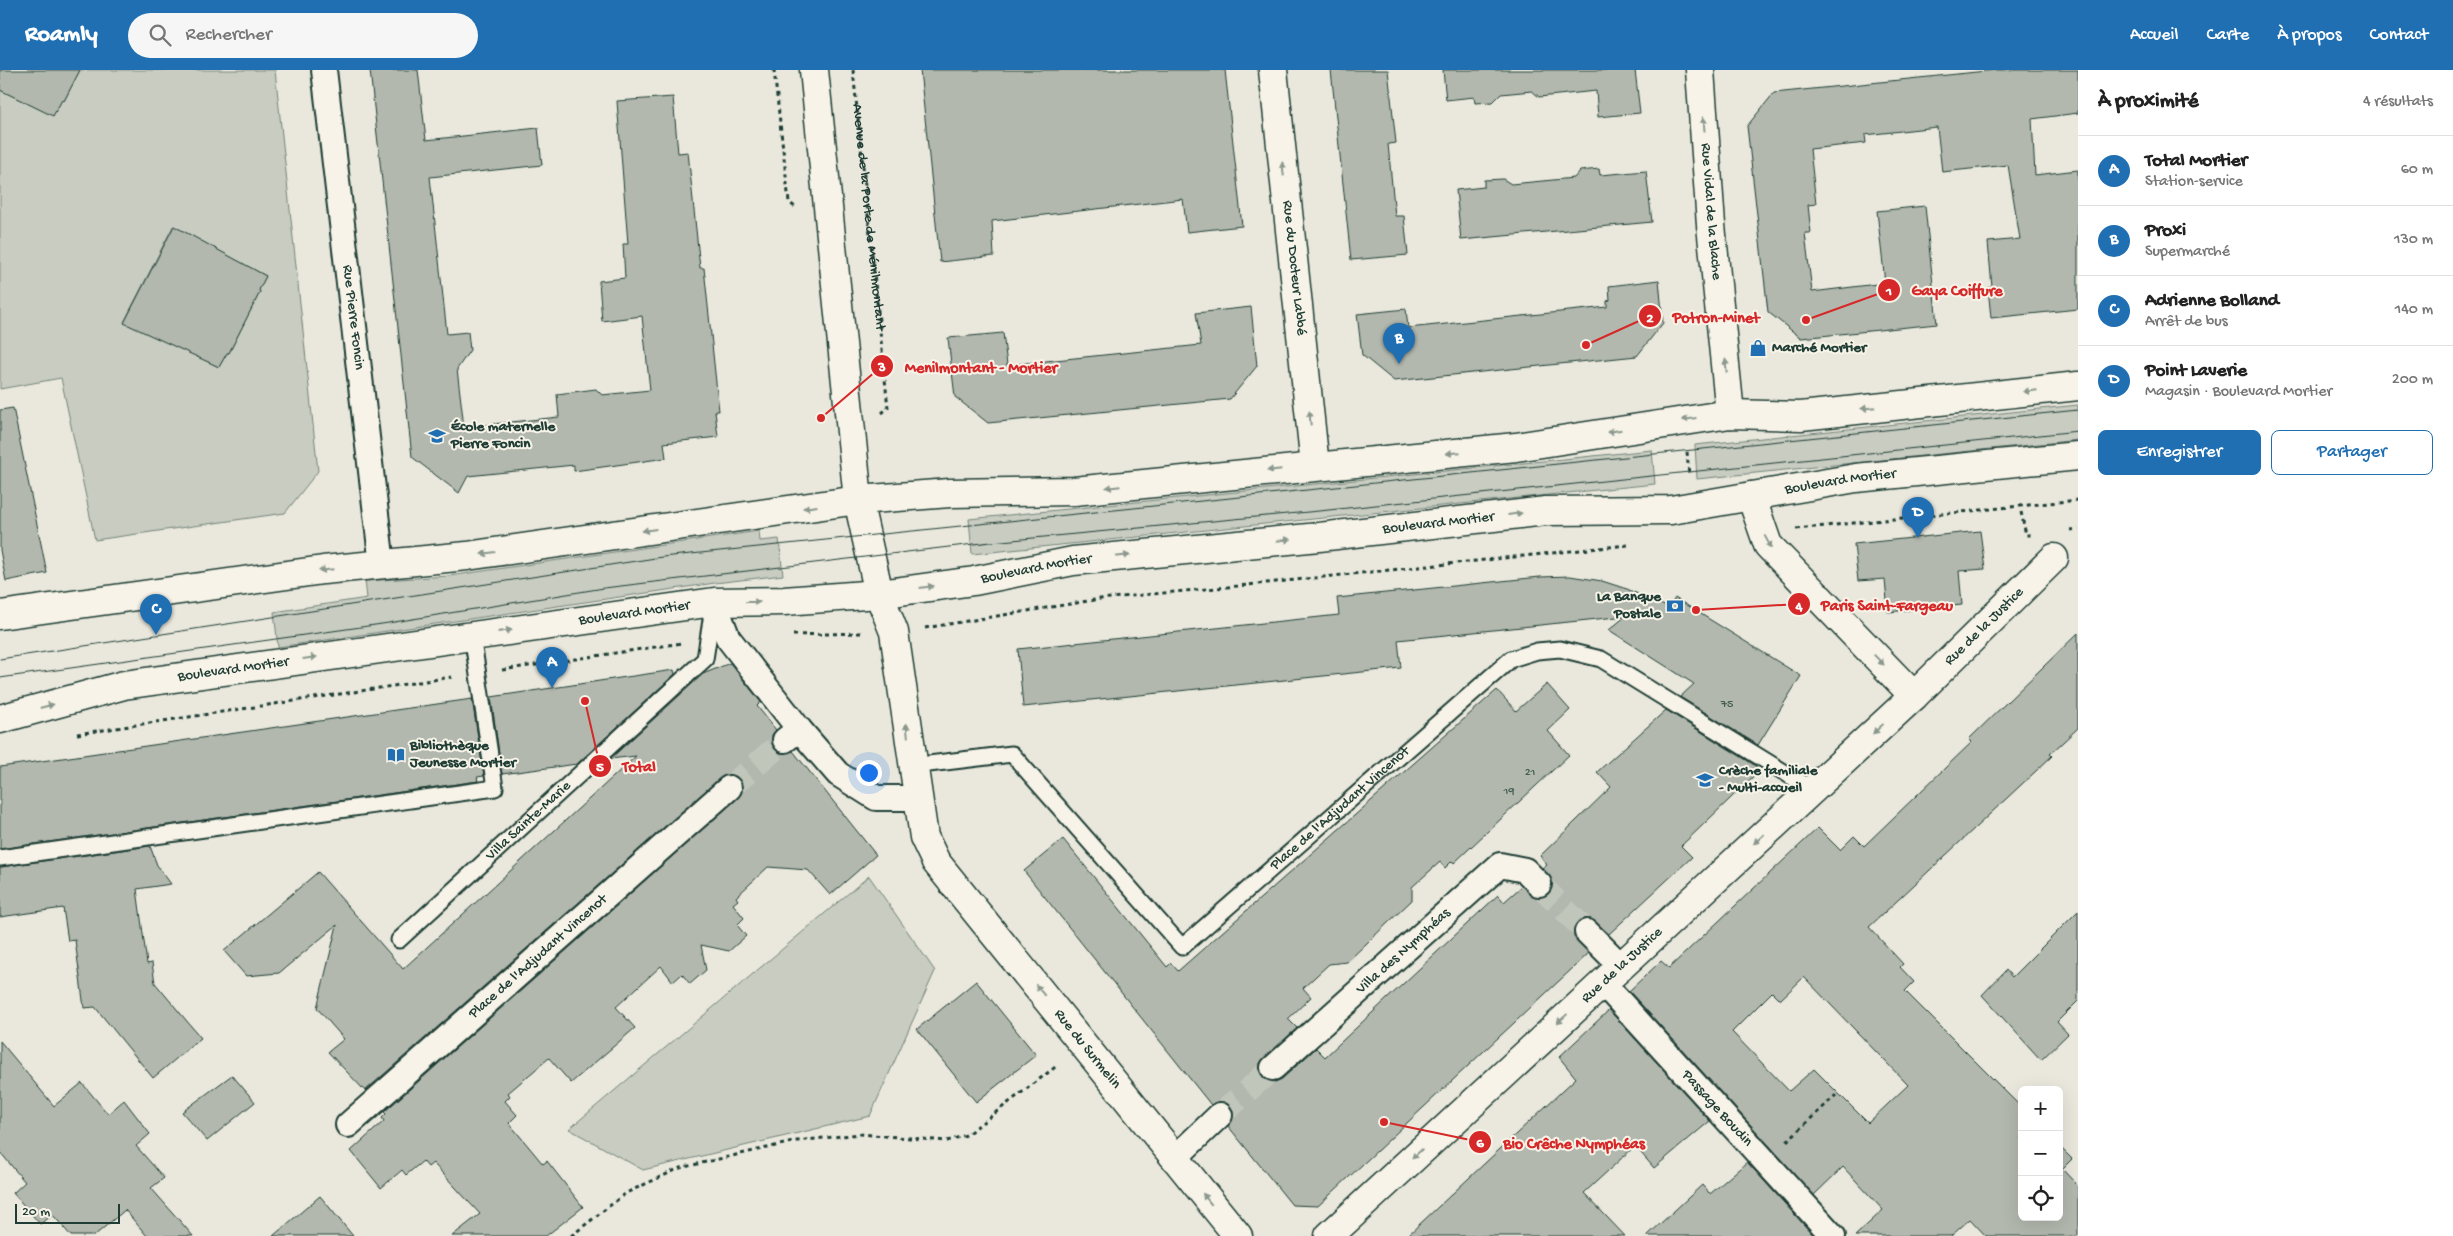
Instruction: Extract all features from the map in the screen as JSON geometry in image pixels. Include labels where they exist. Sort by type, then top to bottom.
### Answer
[{"type":"main road","points":[[814,70],[858,500],[879,594],[894,632],[916,798]]},
{"type":"main road","name":"Rue du Docteur Labbé","points":[[1273,70],[1315,466]]},
{"type":"main road","name":"Rue Vidal de la Blache","points":[[1700,70],[1711,225],[1730,414]]},
{"type":"main road","points":[[0,614],[323,570],[467,556],[858,500],[950,493],[1074,491],[1516,447],[1730,414],[1801,416],[2078,386]]},
{"type":"main road","name":"Boulevard Mortier","points":[[0,719],[124,685],[714,602],[784,601],[879,594],[974,580],[1073,561],[1319,537],[1546,511],[1671,510],[1856,478],[2078,456]]},
{"type":"main road","points":[[1751,496],[1768,545],[1914,696]]},
{"type":"main road","name":"Rue de la Justice","points":[[1329,1236],[1611,973],[1914,696],[2054,558]]},
{"type":"main road","name":"Rue du Surmelin","points":[[916,798],[924,837],[936,862],[1238,1236]]},
{"type":"street","name":"Rue Pierre Foncin","points":[[324,70],[382,565]]},
{"type":"street","points":[[714,602],[728,638],[792,735],[838,774],[876,798],[916,798]]},
{"type":"street","name":"Place de l'Adjudant Vincenot","points":[[348,1125],[728,788]]},
{"type":"street","name":"Villa des Nymphéas","points":[[1273,1068],[1500,865],[1525,870],[1539,884]]},
{"type":"street","points":[[1587,932],[1611,973]]},
{"type":"street","name":"Passage Boudin","points":[[1611,973],[1765,1162],[1833,1236]]},
{"type":"street","points":[[1175,1158],[1220,1115]]},
{"type":"lane","name":"Villa Sainte-Marie","points":[[399,940],[705,659],[714,602]]},
{"type":"lane","points":[[0,858],[495,788],[472,635]]},
{"type":"lane","name":"Place de l'Adjudant Vincenot","points":[[912,766],[1012,754],[1182,947],[1511,659],[1537,651],[1560,649],[1584,653],[1602,659],[1813,790]]},
{"type":"path","name":"Avenue de la Porte de Ménilmontant","points":[[852,438],[888,408],[853,70]]},
{"type":"path","points":[[1684,420],[1693,506]]},
{"type":"path","points":[[1791,529],[2078,500]]},
{"type":"path","points":[[2021,512],[2026,536],[2039,533]]},
{"type":"path","points":[[923,628],[1100,599],[1635,544]]},
{"type":"path","points":[[790,635],[863,633]]},
{"type":"path","points":[[68,735],[691,641]]},
{"type":"path","points":[[571,1236],[626,1193],[680,1168],[797,1141],[860,1134],[947,1141],[966,1135],[1050,1073]]},
{"type":"path","points":[[1765,1162],[1836,1095]]},
{"type":"shaded area","points":[[80,70],[275,70],[318,471],[285,513],[95,540],[61,378],[0,389],[0,90],[53,115],[62,100],[64,101]],"holes":[[[173,226],[266,276],[259,290],[260,292],[229,353],[227,353],[219,367],[124,322]]]},
{"type":"shaded area","points":[[2078,405],[2078,440],[1697,479],[1695,445]]},
{"type":"shaded area","points":[[1652,450],[1655,484],[972,554],[969,519]]},
{"type":"shaded area","points":[[759,531],[760,541],[779,539],[783,575],[715,583],[278,647],[274,612],[367,598],[365,581],[449,576]]},
{"type":"shaded area","points":[[869,876],[935,971],[870,1116],[643,1170],[569,1129]]},
{"type":"building","points":[[0,70],[80,70],[64,101],[62,100],[53,116],[0,90]]},
{"type":"building","points":[[370,70],[418,70],[426,140],[538,128],[542,165],[430,177],[447,334],[468,332],[470,350],[457,369],[464,427],[559,417],[557,394],[596,389],[602,395],[650,390],[642,316],[602,321],[599,281],[625,278],[623,244],[628,244],[617,101],[673,97],[678,153],[688,152],[700,268],[704,268],[719,411],[715,411],[718,437],[664,443],[666,458],[574,471],[574,465],[468,476],[459,493],[412,457]]},
{"type":"building","points":[[920,70],[1225,70],[1242,226],[1187,232],[1183,199],[992,221],[994,256],[940,262]]},
{"type":"building","points":[[1331,70],[1388,70],[1396,143],[1388,144],[1395,216],[1404,216],[1408,255],[1351,260]]},
{"type":"building","points":[[1443,70],[1635,70],[1640,113],[1598,117],[1596,91],[1539,97],[1532,91],[1501,94],[1493,102],[1475,103],[1474,97],[1446,100]]},
{"type":"building","points":[[1996,70],[2078,70],[2078,113],[2032,119],[2035,175],[2078,170],[2078,309],[1991,318],[1988,288],[1992,287],[1988,242],[2020,239],[2008,165],[1942,172],[1937,127],[1865,135],[1866,143],[1810,149],[1816,204],[1808,205],[1811,233],[1805,233],[1812,292],[1885,283],[1877,211],[1925,206],[1937,324],[1801,338],[1768,312],[1747,126],[1774,93]]},
{"type":"building","points":[[1599,169],[1600,175],[1646,171],[1652,222],[1461,240],[1456,190],[1484,187],[1484,180],[1503,179],[1511,184],[1574,178],[1580,171]]},
{"type":"building","points":[[174,226],[266,276],[259,290],[260,292],[229,353],[227,353],[219,367],[124,323]]},
{"type":"building","points":[[1659,280],[1663,323],[1637,356],[1394,381],[1362,355],[1357,314],[1406,309],[1408,328],[1607,307],[1607,301],[1610,300],[1609,286]]},
{"type":"building","points":[[1251,307],[1257,366],[1230,399],[988,423],[955,397],[948,338],[1003,333],[1007,365],[1201,345],[1196,313]]},
{"type":"building","points":[[13,408],[47,573],[6,581],[0,550],[0,410]]},
{"type":"building","points":[[1980,531],[1985,569],[1959,571],[1962,605],[1888,612],[1885,579],[1858,581],[1854,544]]},
{"type":"building","points":[[1570,576],[1602,581],[1627,589],[1669,608],[1675,598],[1801,676],[1758,745],[1680,697],[1694,684],[1609,630],[1626,616],[1398,640],[1401,668],[1023,707],[1018,649],[1339,615],[1337,598],[1540,577]]},
{"type":"building","points":[[2078,633],[2078,728],[2050,754],[2052,756],[1869,927],[1903,964],[1900,967],[1914,982],[1905,991],[2018,1104],[2018,1221],[2063,1221],[2063,1170],[2078,1186],[2078,1236],[1986,1236],[1970,1219],[1951,1236],[1855,1236],[1883,1210],[1843,1167],[1814,1195],[1629,991],[1661,961],[1669,968],[1818,828],[1840,850],[1854,836],[1864,846],[1972,742],[1969,739]],"holes":[[[1804,977],[1908,1085],[1868,1123],[1814,1069],[1789,1091],[1732,1032],[1772,992],[1780,1000]]]},
{"type":"building","points":[[730,663],[761,702],[757,706],[776,730],[772,735],[774,748],[780,753],[793,751],[876,855],[830,895],[808,870],[768,867],[736,897],[738,900],[733,904],[744,918],[737,925],[746,936],[729,951],[701,945],[706,970],[690,984],[682,974],[673,982],[661,966],[616,1007],[635,1028],[571,1083],[549,1058],[508,1093],[510,1096],[505,1101],[517,1115],[509,1123],[543,1164],[547,1161],[583,1207],[546,1236],[452,1236],[480,1214],[433,1163],[428,1167],[423,1161],[406,1175],[402,1170],[381,1188],[351,1151],[384,1121],[382,1118],[386,1114],[384,1112],[738,798],[742,792],[740,779],[733,775],[720,778],[365,1091],[328,1052],[344,1039],[317,1008],[337,925],[279,973],[246,976],[224,951],[318,872],[403,969],[636,756],[610,759],[703,674]]},
{"type":"building","points":[[674,670],[675,674],[577,764],[502,774],[491,697]]},
{"type":"building","points":[[1547,684],[1570,710],[1548,731],[1569,755],[1454,863],[1452,861],[1445,868],[1440,862],[1412,887],[1412,900],[1347,962],[1329,964],[1303,988],[1311,997],[1288,1019],[1297,1028],[1260,1063],[1263,1077],[1275,1082],[1282,1079],[1316,1048],[1325,1057],[1498,895],[1504,902],[1522,886],[1535,897],[1542,897],[1548,894],[1552,888],[1552,881],[1542,868],[1547,864],[1540,856],[1611,787],[1597,772],[1666,710],[1756,766],[1758,772],[1681,846],[1692,857],[1609,934],[1591,919],[1584,919],[1578,922],[1574,928],[1574,936],[1589,953],[1318,1206],[1292,1205],[1228,1126],[1233,1118],[1230,1106],[1223,1102],[1211,1105],[1024,871],[1063,839],[1167,967],[1171,963],[1178,971],[1497,690],[1516,711]]},
{"type":"building","points":[[472,699],[484,776],[477,777],[478,781],[0,849],[0,767]]},
{"type":"building","points":[[150,846],[157,865],[171,884],[137,889],[147,964],[152,963],[155,983],[201,1038],[153,1078],[95,1007],[84,1008],[75,940],[68,941],[63,908],[0,917],[0,867]]},
{"type":"building","points":[[2078,911],[2078,1001],[2057,1022],[2068,1034],[2041,1060],[1982,995],[2006,970],[2012,977]]},
{"type":"building","points":[[976,981],[1036,1055],[976,1102],[917,1029]]},
{"type":"building","points":[[1609,1010],[1710,1121],[1654,1168],[1635,1146],[1584,1193],[1625,1236],[1407,1236],[1576,1078],[1559,1057]]},
{"type":"building","points":[[0,1041],[54,1106],[82,1083],[108,1114],[124,1100],[150,1134],[136,1146],[164,1178],[151,1188],[193,1236],[147,1236],[125,1210],[94,1236],[71,1236],[53,1215],[40,1224],[13,1193],[25,1182],[0,1152]]},
{"type":"building","points":[[232,1075],[255,1102],[207,1141],[182,1112]]},
{"type":"building","points":[[2063,1150],[2072,1159],[2063,1168]]},
{"type":"building","points":[[1747,1162],[1814,1236],[1647,1236],[1702,1185],[1710,1194]]},
{"type":"building","points":[[320,1196],[353,1236],[273,1236]]},
{"type":"tunnel","points":[[729,788],[785,740]]},
{"type":"tunnel","points":[[1539,884],[1587,932]]},
{"type":"tunnel","points":[[1220,1115],[1273,1068]]},
{"type":"tram line","points":[[0,659],[662,557],[2078,410]]},
{"type":"tram line","points":[[0,678],[382,624],[604,588],[991,542],[1319,511],[2078,431]]},
{"type":"place","name":"Gaya Coiffure","points":[[1806,320]]},
{"type":"place","name":"Potron-Minet","points":[[1586,345]]},
{"type":"place","name":"Marché Mortier","points":[[1758,348]]},
{"type":"place","name":"Proxi","points":[[1399,364]]},
{"type":"place","name":"Menilmontant - Mortier","points":[[821,418]]},
{"type":"place","name":"École maternelle Pierre Foncin","points":[[437,436]]},
{"type":"place","name":"Point Laverie","points":[[1918,538]]},
{"type":"place","name":"La Banque Postale","points":[[1675,606]]},
{"type":"place","name":"Paris Saint-Fargeau","points":[[1696,610]]},
{"type":"place","name":"Adrienne Bolland","points":[[156,635]]},
{"type":"place","name":"Total Mortier","points":[[552,688]]},
{"type":"place","name":"Total","points":[[585,701]]},
{"type":"place","name":"Bibliothèque Jeunesse Mortier","points":[[396,755]]},
{"type":"place","name":"Crèche familiale - Multi-accueil","points":[[1705,780]]},
{"type":"place","name":"Bio Crêche Nymphéas","points":[[1384,1122]]}]
